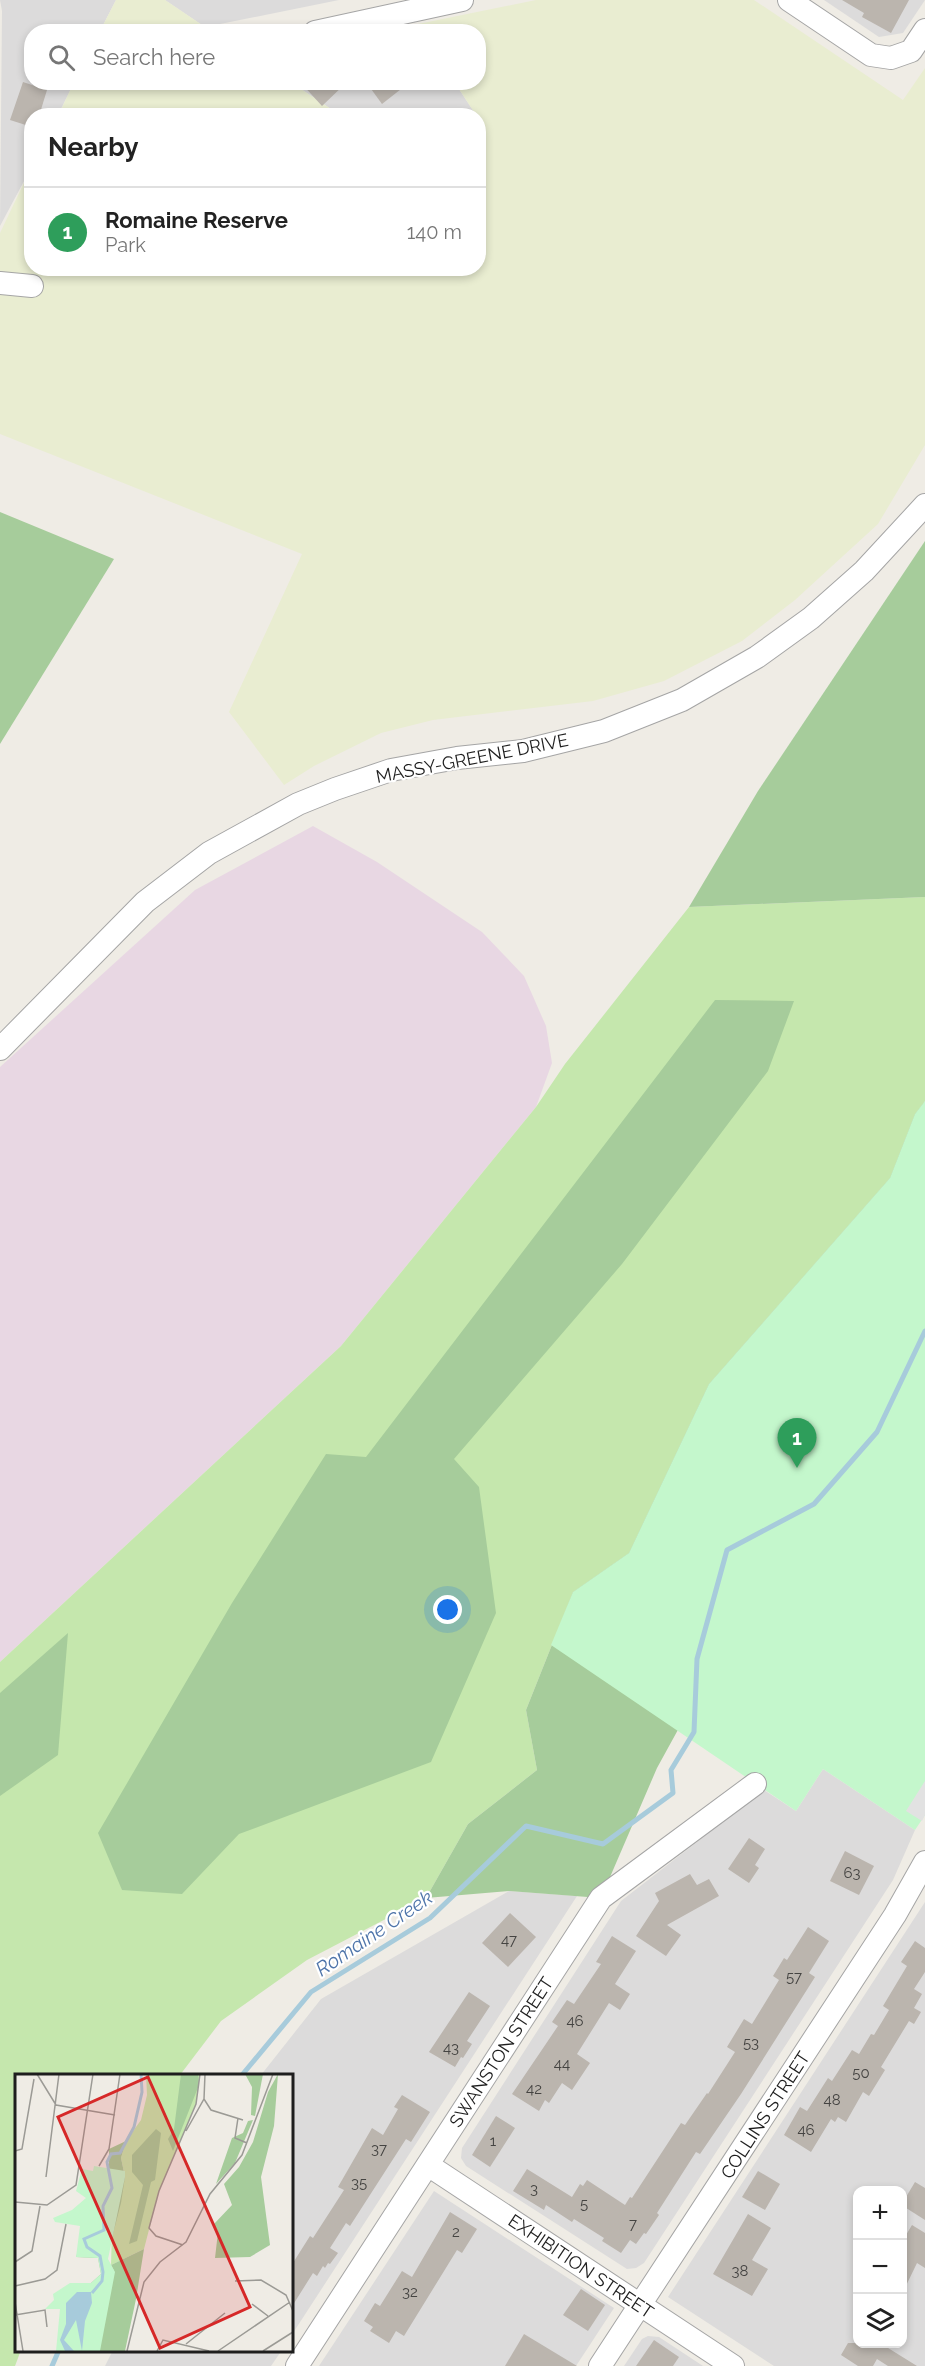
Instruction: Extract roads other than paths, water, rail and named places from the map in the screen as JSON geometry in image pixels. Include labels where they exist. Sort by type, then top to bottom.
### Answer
[{"type":"street","points":[[352,24],[462,0]]},
{"type":"street","points":[[789,0],[871,55],[891,58],[911,51],[925,30]]},
{"type":"street","points":[[0,283],[32,286]]},
{"type":"street","name":"MASSY-GREENE DRIVE","points":[[0,1049],[145,902],[209,853],[298,804],[391,770],[457,758],[524,751],[604,731],[682,700],[757,657],[811,618],[864,571],[925,505]]},
{"type":"street","name":"SWANSTON STREET","points":[[297,2366],[601,1898],[754,1784]]},
{"type":"street","name":"COLLINS STREET","points":[[600,2366],[895,1915],[925,1862]]},
{"type":"street","name":"EXHIBITION STREET","points":[[428,2165],[734,2366]]},
{"type":"waterway","name":"Romaine Creek","points":[[243,2074],[311,1992],[430,1918],[526,1826],[603,1844],[673,1793],[671,1770],[694,1732],[697,1659],[727,1550],[814,1504],[877,1432],[925,1331]]},
{"type":"waterway","name":"Romaine Creek","points":[[52,2366],[59,2351]]},
{"type":"place","name":"Romaine Reserve","points":[[797,1468]]}]
